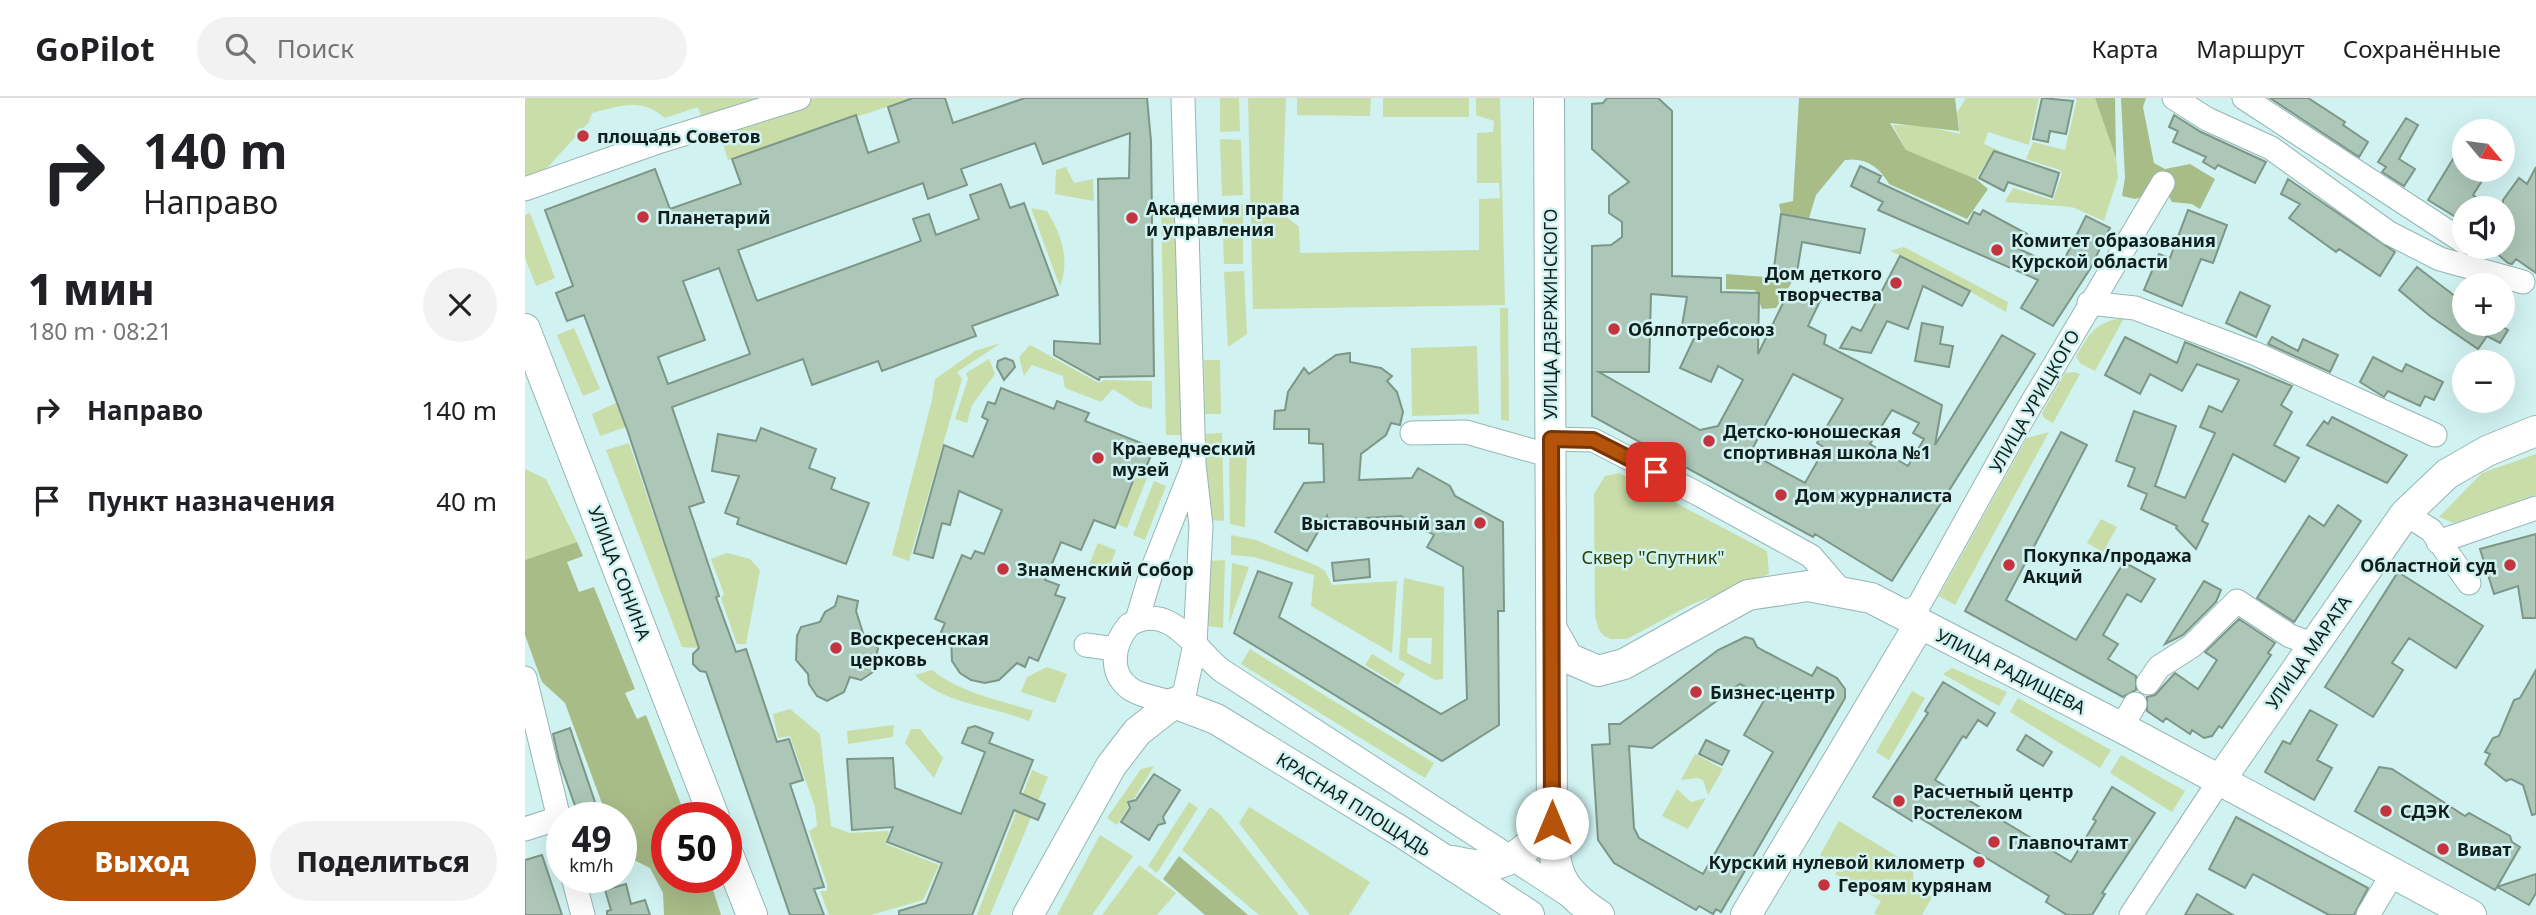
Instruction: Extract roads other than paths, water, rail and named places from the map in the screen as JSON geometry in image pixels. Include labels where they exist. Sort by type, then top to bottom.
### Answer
[{"type":"main road","name":"УЛИЦА ДЗЕРЖИНСКОГО","points":[[1549,98],[1552,823],[1558,875],[1592,910]]},
{"type":"main road","name":"УЛИЦА СОНИНА","points":[[525,329],[708,802]]},
{"type":"main road","name":"УЛИЦА МАРАТА","points":[[2220,780],[2405,514],[2447,474],[2533,429]]},
{"type":"main road","name":"УЛИЦА РАДИЩЕВА","points":[[1551,628],[1568,658],[1594,671],[1608,670],[1748,595],[1808,586],[1871,598],[1911,621],[2128,716],[2220,780],[2471,915]]},
{"type":"main road","name":"УЛИЦА УРИЦКОГО","points":[[1746,915],[1911,621]]},
{"type":"main road","points":[[1028,915],[1111,766],[1137,732],[1174,703]]},
{"type":"main road","name":"КРАСНАЯ ПЛОЩАДЬ","points":[[1174,703],[1216,719],[1443,858],[1529,915]]},
{"type":"main road","points":[[1443,858],[1485,866],[1515,858],[1552,823]]},
{"type":"main road","points":[[742,890],[752,915]]},
{"type":"street","points":[[525,189],[617,145],[799,98]]},
{"type":"street","points":[[1183,98],[1193,464],[1201,526],[1195,644],[1185,691],[1174,703],[1126,686],[1117,671],[1115,649],[1126,629],[1137,620],[1149,618],[1166,621],[1195,644],[1221,670],[1592,910]]},
{"type":"street","points":[[2174,98],[2207,118],[2271,148],[2386,230],[2439,259],[2529,280]]},
{"type":"street","points":[[2244,98],[2452,234]]},
{"type":"street","name":"УЛИЦА УРИЦКОГО","points":[[1911,621],[2089,303],[2163,183]]},
{"type":"street","points":[[2491,259],[2529,280]]},
{"type":"street","points":[[2089,303],[2135,308],[2256,354],[2435,435]]},
{"type":"street","points":[[1412,433],[1466,432],[1551,448],[1593,440],[1811,556],[1843,593]]},
{"type":"street","points":[[1137,620],[1152,570],[1193,464]]},
{"type":"street","points":[[2438,542],[2536,509]]},
{"type":"street","points":[[2405,514],[2431,530],[2469,583]]},
{"type":"street","points":[[2148,683],[2159,667],[2192,646],[2237,601],[2290,636],[2313,643]]},
{"type":"street","points":[[1086,645],[1115,649]]},
{"type":"street","points":[[525,678],[555,802]]},
{"type":"street","name":"УЛИЦА МАРАТА","points":[[2131,915],[2220,780]]},
{"type":"street","points":[[525,829],[546,826]]},
{"type":"street","points":[[2368,915],[2393,873]]},
{"type":"street","points":[[577,893],[583,915]]},
{"type":"place","name":"площадь Советов","points":[[583,136]]},
{"type":"place","name":"Планетарий","points":[[643,217]]},
{"type":"place","name":"Академия права и управления","points":[[1132,218]]},
{"type":"place","name":"Комитет образования Курской области","points":[[1997,250]]},
{"type":"place","name":"Дом деткого творчества","points":[[1896,283]]},
{"type":"place","name":"Облпотребсоюз","points":[[1614,329]]},
{"type":"place","name":"Детско-юношеская спортивная школа №1","points":[[1709,441]]},
{"type":"place","name":"Краеведческий музей","points":[[1098,458]]},
{"type":"place","name":"Дом журналиста","points":[[1781,495]]},
{"type":"place","name":"Выставочный зал","points":[[1480,523]]},
{"type":"place","name":"Покупка/продажа Акций","points":[[2009,565]]},
{"type":"place","name":"Областной суд","points":[[2510,565]]},
{"type":"place","name":"Знаменский Собор","points":[[1003,569]]},
{"type":"place","name":"Воскресенская церковь","points":[[836,648]]},
{"type":"place","name":"Бизнес-центр","points":[[1696,692]]},
{"type":"place","name":"Расчетный центр Ростелеком","points":[[1899,801]]},
{"type":"place","name":"СДЭК","points":[[2386,811]]},
{"type":"place","name":"Главпочтамт","points":[[1994,842]]},
{"type":"place","name":"Виват","points":[[2443,849]]},
{"type":"place","name":"Курский нулевой километр","points":[[1979,862]]},
{"type":"place","name":"Героям курянам","points":[[1824,885]]},
{"type":"park label","name":"Сквер \"Спутник\"","points":[[1653,557]]}]
